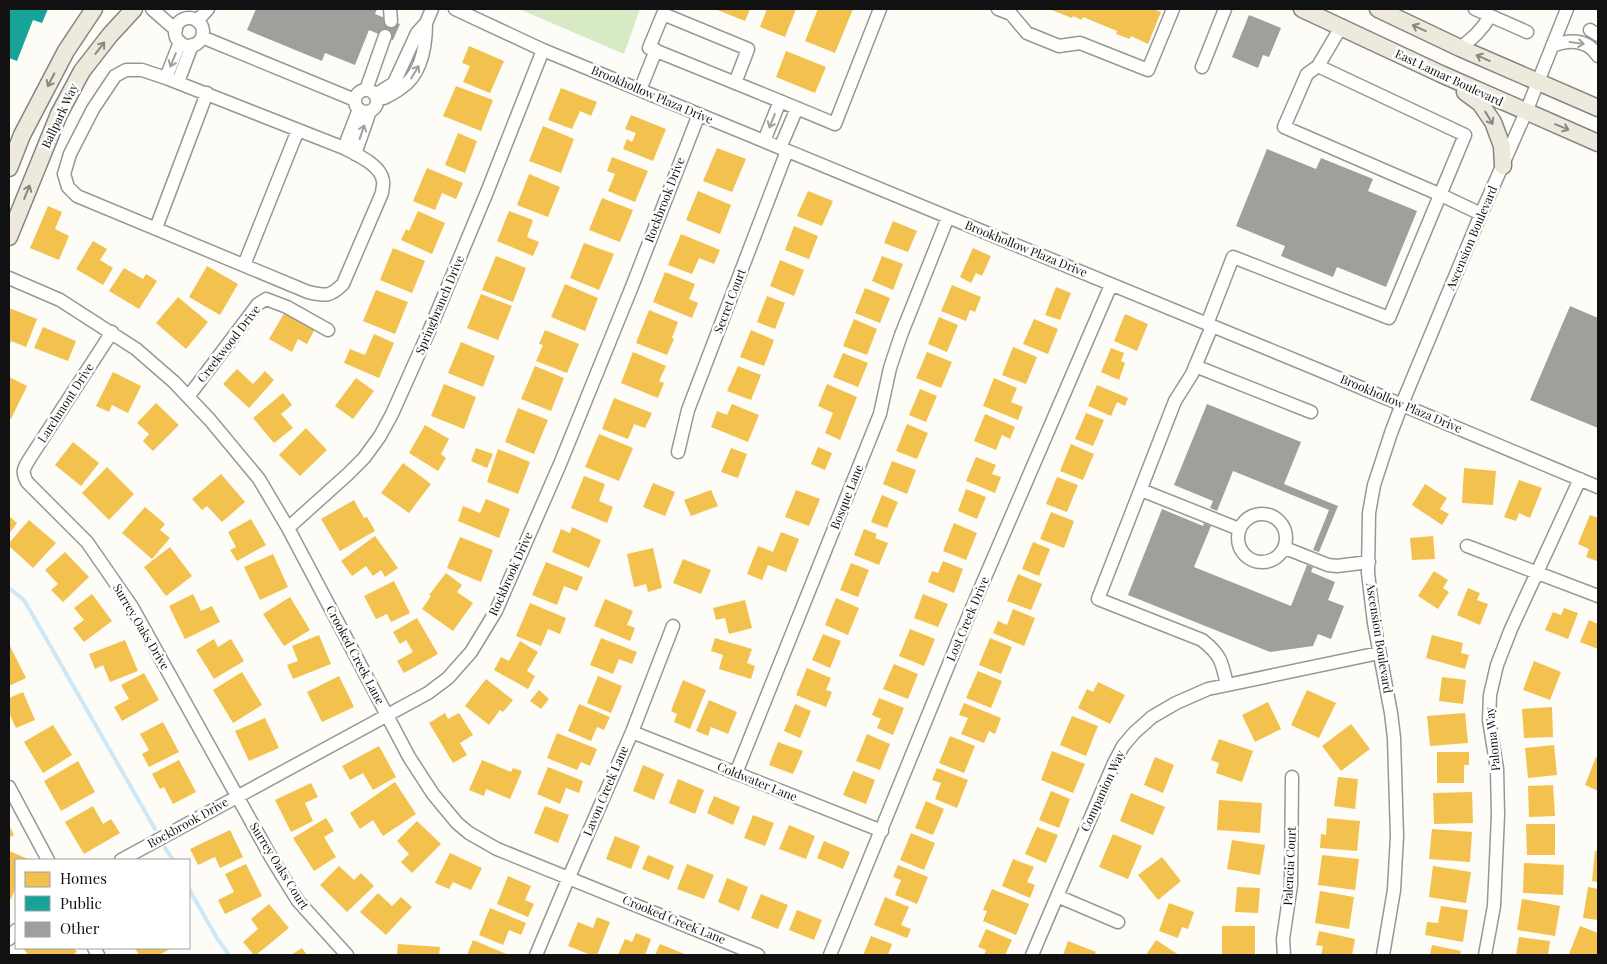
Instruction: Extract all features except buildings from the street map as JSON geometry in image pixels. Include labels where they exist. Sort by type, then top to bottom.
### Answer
[{"type":"main road","name":"Ballpark Way","points":[[9,168],[22,135],[66,51],[94,9]]},
{"type":"main road","name":"Ballpark Way","points":[[9,237],[59,114],[82,71],[110,35],[134,9]]},
{"type":"main road","name":"East Lamar Boulevard","points":[[1302,9],[1441,74],[1598,143]]},
{"type":"main road","points":[[1378,9],[1460,48],[1598,108]]},
{"type":"main road","points":[[1441,74],[1480,103],[1493,122],[1502,146],[1503,166]]},
{"type":"street","points":[[152,9],[188,39],[367,101],[403,88],[415,74],[423,56],[426,42],[426,23],[432,9]]},
{"type":"street","points":[[197,21],[208,9]]},
{"type":"street","name":"Brookhollow Plaza Drive","points":[[455,9],[543,50],[1402,404],[1598,487]]},
{"type":"street","points":[[734,83],[748,49],[663,14],[649,48],[656,50],[734,83],[835,124],[880,9]]},
{"type":"street","points":[[998,9],[1011,14],[1027,33],[1059,46],[1080,43],[1148,70],[1173,9]]},
{"type":"street","points":[[1202,67],[1226,9]]},
{"type":"street","points":[[1475,9],[1527,32]]},
{"type":"street","name":"Ascension Boulevard","points":[[1383,955],[1394,890],[1397,836],[1394,738],[1374,622],[1369,562],[1369,513],[1374,485],[1402,404],[1481,214],[1526,112],[1567,9]]},
{"type":"street","points":[[1460,48],[1474,38],[1490,16]]},
{"type":"street","points":[[172,80],[188,39],[202,28],[197,21],[188,18],[180,22],[188,39]]},
{"type":"street","points":[[1341,27],[1318,66],[1307,74],[1284,127],[1481,214]]},
{"type":"street","points":[[349,151],[367,101],[385,36]]},
{"type":"street","points":[[1552,46],[1561,42],[1573,41],[1584,43],[1593,48],[1598,56]]},
{"type":"street","name":"Springbranch Drive","points":[[288,528],[364,458],[380,436],[392,414],[487,192],[543,50]]},
{"type":"street","points":[[640,90],[656,50]]},
{"type":"street","points":[[1227,685],[1222,661],[1214,649],[1202,640],[1098,599],[1175,402],[1196,366],[1234,257],[1389,318],[1465,135],[1318,66]]},
{"type":"street","points":[[126,70],[142,70],[207,93],[349,151],[369,161],[379,172],[383,180],[382,193],[344,284],[334,293],[322,295],[308,292],[77,196],[68,186],[64,174],[70,154],[93,109],[115,76],[126,70]]},
{"type":"street","points":[[156,228],[207,93]]},
{"type":"street","points":[[764,141],[780,101]]},
{"type":"street","name":"Secret Court","points":[[678,452],[688,410],[784,149],[797,108]]},
{"type":"street","name":"Rockbrook Drive","points":[[123,859],[428,693],[448,678],[470,652],[496,611],[563,455],[699,114]]},
{"type":"street","points":[[244,265],[298,130]]},
{"type":"street","name":"Bosque Lane","points":[[736,774],[880,414],[890,368],[901,335],[948,217]]},
{"type":"street","name":"Crooked Creek Lane","points":[[9,278],[60,300],[136,349],[174,382],[210,420],[259,479],[288,528],[409,757],[433,794],[457,823],[469,833],[497,849],[758,955]]},
{"type":"street","name":"Lost Creek Drive","points":[[830,955],[971,610],[1111,284]]},
{"type":"street","name":"Creekwood Drive","points":[[188,397],[258,304],[266,299],[287,307],[328,330]]},
{"type":"street","name":"Larchmont Drive","points":[[23,474],[23,470],[30,458],[112,332]]},
{"type":"street","points":[[1196,366],[1310,412]]},
{"type":"street","name":"Surrey Oaks Drive","points":[[23,474],[27,482],[87,542],[132,607],[237,796]]},
{"type":"street","name":"Paloma Way","points":[[1485,955],[1494,906],[1498,815],[1497,768],[1489,720],[1490,694],[1496,665],[1510,629],[1580,479]]},
{"type":"street","points":[[1141,490],[1239,529]]},
{"type":"street","points":[[1264,513],[1271,515],[1282,523],[1285,528],[1287,535],[1285,548],[1272,560],[1259,562],[1253,560],[1246,556],[1238,544],[1239,529],[1249,517],[1264,513]]},
{"type":"street","points":[[1467,546],[1598,596]]},
{"type":"street","points":[[1285,548],[1328,565],[1337,566],[1369,562]]},
{"type":"street","name":"Lavon Creek Lane","points":[[536,955],[632,732],[673,626]]},
{"type":"street","name":"Companion Way","points":[[1032,955],[1114,763],[1128,740],[1152,717],[1176,703],[1208,689],[1380,653]]},
{"type":"street","name":"Coldwater Lane","points":[[632,732],[882,831]]},
{"type":"street","name":"Palencia Court","points":[[1284,955],[1283,939],[1291,885],[1292,777]]},
{"type":"street","points":[[9,787],[47,859]]},
{"type":"street","name":"Surrey Oaks Court","points":[[237,796],[298,901],[346,955]]},
{"type":"street","points":[[1057,896],[1118,922]]},
{"type":"green space","points":[[519,9],[640,9],[624,54]]},
{"type":"waterway","points":[[9,588],[24,600],[155,829]]},
{"type":"waterway","points":[[165,848],[172,859]]},
{"type":"waterway","points":[[190,891],[229,955]]}]
